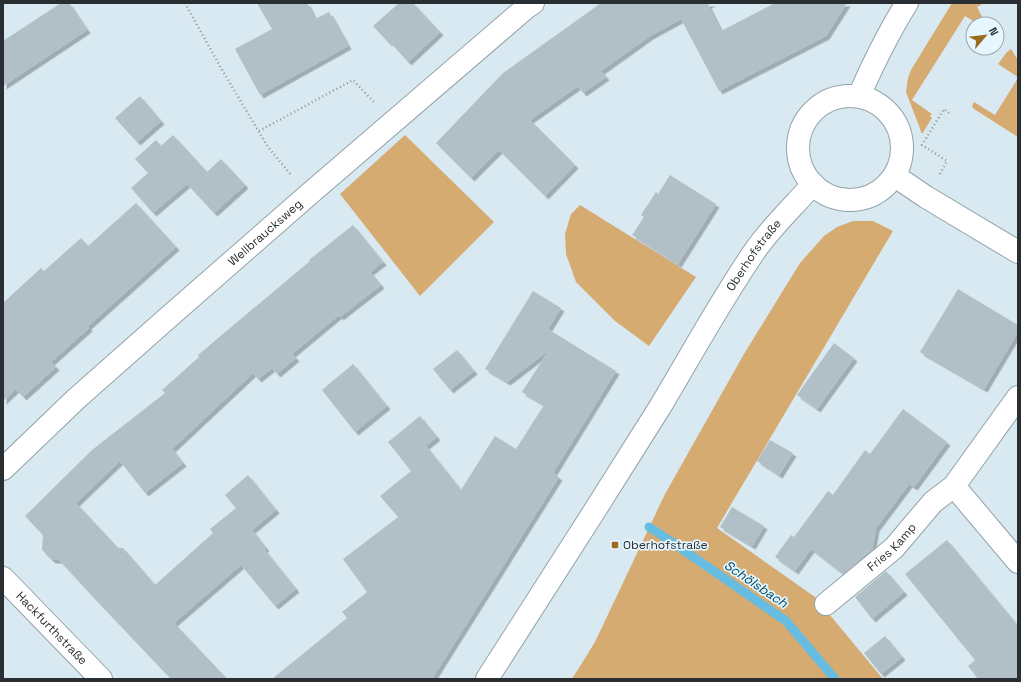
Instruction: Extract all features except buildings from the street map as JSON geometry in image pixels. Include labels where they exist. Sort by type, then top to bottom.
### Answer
[{"type":"street","name":"Wellbraucksweg","points":[[3,469],[76,399],[462,61],[533,3]]},
{"type":"street","points":[[859,96],[891,28],[907,3]]},
{"type":"street","points":[[859,96],[878,104],[893,118],[901,136],[902,156],[895,176],[881,190],[863,198],[844,200],[825,194],[813,184],[804,172],[800,161],[798,149],[799,138],[802,127],[808,117],[816,108],[836,97],[859,96]]},
{"type":"street","points":[[895,176],[926,197],[1018,252]]},
{"type":"street","name":"Oberhofstraße","points":[[487,679],[588,524],[608,488],[754,251],[779,220],[813,184]]},
{"type":"street","name":"Fries Kamp","points":[[826,604],[894,548],[933,502],[954,486],[1018,397]]},
{"type":"street","points":[[954,486],[1018,562]]},
{"type":"street","name":"Hackfurthstraße","points":[[3,578],[101,679]]},
{"type":"path","points":[[185,3],[221,68],[268,147],[307,196]]},
{"type":"path","points":[[259,131],[353,80],[394,122]]},
{"type":"path","points":[[926,197],[947,161],[922,145],[944,109],[950,114]]},
{"type":"shaded area","points":[[952,3],[984,3],[977,7],[982,16],[965,16],[912,100],[932,114],[930,116],[932,118],[922,134],[906,92],[911,70]]},
{"type":"shaded area","points":[[1011,49],[1018,60],[1018,77],[998,64]]},
{"type":"shaded area","points":[[1018,78],[1018,137],[974,109],[972,106],[974,102],[995,115]]},
{"type":"shaded area","points":[[405,135],[494,222],[420,296],[340,194]]},
{"type":"shaded area","points":[[580,205],[696,277],[649,346],[615,321],[576,282],[566,254],[565,234],[571,214]]},
{"type":"shaded area","points":[[853,221],[873,221],[893,231],[717,528],[815,597],[883,679],[572,679],[595,642],[665,494],[744,354],[800,263],[824,236],[837,227]]},
{"type":"waterway","name":"Schölsbach","points":[[649,527],[786,621],[835,679]]},
{"type":"place","name":"Oberhofstraße","points":[[615,545]]}]
